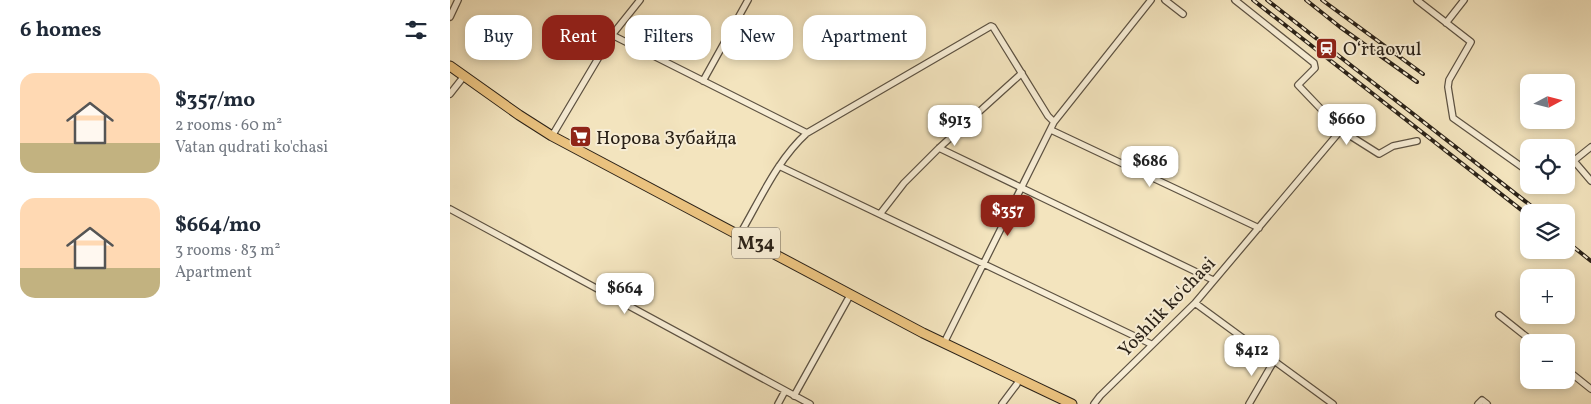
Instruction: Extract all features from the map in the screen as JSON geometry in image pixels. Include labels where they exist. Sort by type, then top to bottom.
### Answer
[{"type":"main road","name":"M34","points":[[450,66],[552,136],[944,343],[1072,404]]},
{"type":"main road","name":"M34","points":[[450,72],[514,119],[546,138],[927,341],[1059,404]]},
{"type":"street","points":[[450,17],[458,0]]},
{"type":"street","points":[[615,31],[640,0]]},
{"type":"street","points":[[703,81],[748,0]]},
{"type":"street","points":[[944,343],[1054,122],[1151,0]]},
{"type":"street","points":[[1165,0],[1183,14]]},
{"type":"street","points":[[1235,0],[1314,63],[1315,68],[1298,85],[1341,130],[1378,154],[1393,146],[1417,141]]},
{"type":"street","points":[[1417,0],[1471,42],[1448,87],[1453,118],[1520,166]]},
{"type":"street","points":[[1446,23],[1464,0]]},
{"type":"street","points":[[740,234],[779,166],[796,143],[807,133],[991,26],[1048,116],[1054,122]]},
{"type":"street","points":[[615,37],[807,133]]},
{"type":"street","points":[[552,136],[597,60]]},
{"type":"street","points":[[880,214],[904,183],[939,148],[1022,74]]},
{"type":"street","points":[[450,94],[461,80]]},
{"type":"street","points":[[1051,130],[1259,228]]},
{"type":"street","name":"Yoshlik ko'chasi","points":[[1094,404],[1151,344],[1195,303],[1341,130]]},
{"type":"street","points":[[1575,160],[1591,147]]},
{"type":"street","points":[[939,148],[1214,280]]},
{"type":"street","points":[[1575,162],[1591,181]]},
{"type":"street","points":[[779,166],[1151,344]]},
{"type":"street","points":[[450,209],[810,404]]},
{"type":"street","points":[[794,396],[848,299]]},
{"type":"street","points":[[1195,303],[1333,404]]},
{"type":"street","points":[[1499,315],[1523,334]]},
{"type":"street","points":[[1249,404],[1274,360]]},
{"type":"street","points":[[1575,376],[1591,389]]},
{"type":"street","points":[[1002,404],[1017,384]]},
{"type":"street","points":[[778,404],[785,391]]},
{"type":"street","points":[[1478,404],[1482,400],[1487,404]]},
{"type":"railway","points":[[1253,0],[1520,209]]},
{"type":"railway","points":[[1267,0],[1529,204]]},
{"type":"railway","points":[[1306,0],[1340,27],[1417,82]]},
{"type":"railway","points":[[1322,0],[1423,74]]},
{"type":"railway","points":[[1575,248],[1591,261]]},
{"type":"place","name":"Oʻrtaovul","points":[[1327,48]]},
{"type":"place","name":"Норова Зубайда","points":[[580,137]]}]
